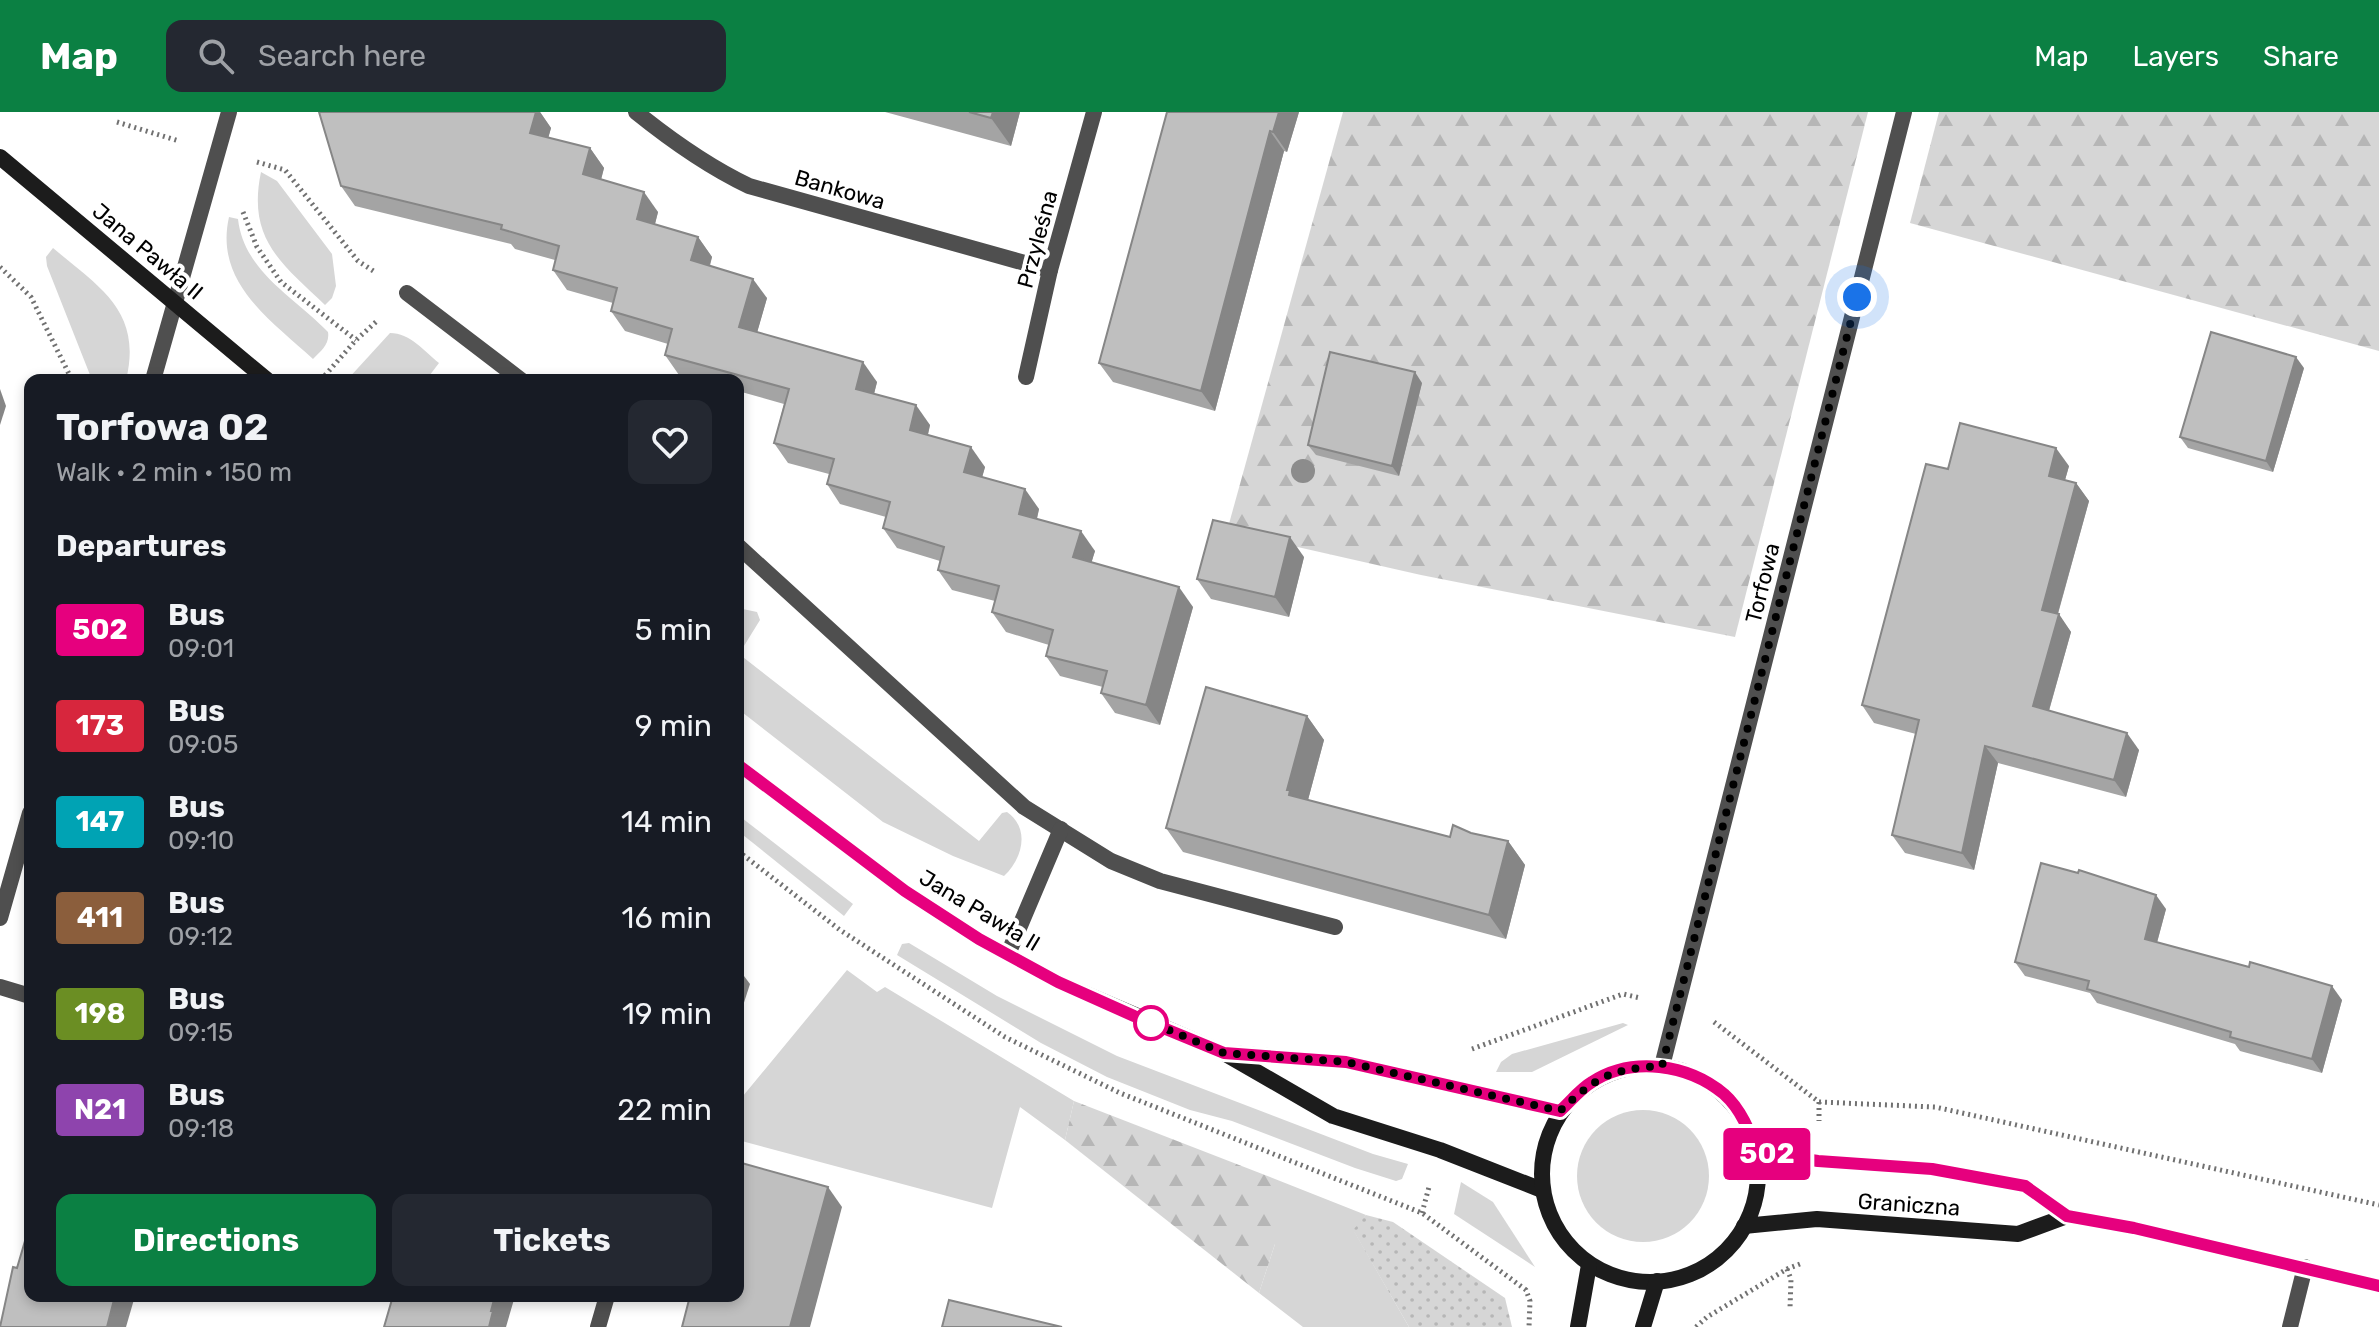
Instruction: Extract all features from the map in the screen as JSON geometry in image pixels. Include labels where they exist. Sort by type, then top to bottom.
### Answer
[{"type":"street","points":[[155,374],[229,112]]},
{"type":"street","name":"Bankowa","points":[[636,112],[716,171],[749,186],[1050,270]]},
{"type":"street","name":"Przyleśna","points":[[1026,377],[1050,270],[1094,112]]},
{"type":"street","name":"Torfowa","points":[[1662,1066],[1904,112]]},
{"type":"street","name":"Jana Pawła II","points":[[0,157],[260,374]]},
{"type":"street","points":[[407,293],[513,374]]},
{"type":"street","points":[[744,551],[1024,807],[1111,861],[1160,881],[1335,927]]},
{"type":"street","name":"Jana Pawła II","points":[[744,770],[905,891],[979,939],[1070,987],[1224,1053],[1333,1116],[1452,1154],[1542,1190]]},
{"type":"street","points":[[1008,954],[1061,829]]},
{"type":"street","points":[[0,918],[24,834]]},
{"type":"street","points":[[0,987],[24,994]]},
{"type":"street","name":"Jana Pawła II","points":[[1224,1053],[1346,1062],[1560,1111]]},
{"type":"street","points":[[1662,1066],[1702,1079],[1724,1094],[1749,1130],[1757,1152],[1757,1184],[1744,1226],[1725,1251],[1694,1273],[1657,1281],[1619,1278],[1589,1265],[1562,1239],[1542,1190],[1545,1148],[1550,1129],[1560,1111],[1592,1082],[1625,1068],[1662,1066]]},
{"type":"street","name":"Graniczna","points":[[1757,1152],[1818,1161],[1932,1169],[2025,1186],[2067,1216],[2134,1228],[2379,1286]]},
{"type":"street","name":"Graniczna","points":[[1744,1226],[1817,1219],[2018,1234],[2067,1216]]},
{"type":"street","points":[[1578,1327],[1589,1265]]},
{"type":"street","points":[[2290,1327],[2305,1267]]},
{"type":"street","points":[[1643,1327],[1657,1281]]},
{"type":"street","points":[[598,1327],[605,1302]]},
{"type":"path","points":[[254,162],[285,170],[358,261],[407,293],[356,340],[326,374]]},
{"type":"path","points":[[0,267],[31,297],[69,374]]},
{"type":"path","points":[[744,856],[840,930],[1005,1037],[1120,1093],[1422,1213],[1526,1290],[1530,1301],[1529,1327]]},
{"type":"path","points":[[1466,1059],[1468,1050],[1623,994],[1643,998]]},
{"type":"path","points":[[1703,1014],[1819,1102],[1935,1107],[2379,1205]]},
{"type":"path","points":[[1696,1327],[1707,1317],[1787,1269],[1801,1264]]},
{"type":"path","points":[[1787,1269],[1791,1279],[1790,1308]]},
{"type":"green space","points":[[1343,112],[1868,112],[1735,637],[1421,575],[1227,531]]},
{"type":"green space","points":[[1939,112],[2379,112],[2379,351],[1910,223]]},
{"type":"green space","points":[[261,172],[277,181],[332,254],[336,286],[332,298],[325,305],[282,262],[263,232],[258,195]]},
{"type":"green space","points":[[229,217],[238,219],[242,238],[260,269],[328,332],[326,344],[313,359],[264,314],[238,281],[230,262],[227,240]]},
{"type":"green space","points":[[53,248],[113,303],[123,318],[128,336],[130,356],[127,374],[90,374],[46,257]]},
{"type":"green space","points":[[390,333],[410,339],[439,363],[431,374],[352,374]]},
{"type":"green space","points":[[744,609],[757,612],[760,620],[744,646]]},
{"type":"green space","points":[[744,658],[979,841],[1002,813],[1007,812],[1019,827],[1021,844],[1015,861],[1004,876],[953,856],[883,822],[744,714]]},
{"type":"green space","points":[[744,820],[853,904],[844,916],[744,836]]},
{"type":"green space","points":[[909,943],[997,996],[1117,1056],[1373,1154],[1408,1164],[1402,1179],[1396,1181],[1355,1168],[1107,1077],[1041,1043],[897,955],[902,944]]},
{"type":"green space","points":[[847,970],[877,992],[885,987],[1074,1101],[1065,1140],[1020,1107],[992,1208],[744,1142],[744,1095]]},
{"type":"green space","points":[[1623,1023],[1628,1025],[1532,1072],[1496,1072],[1501,1062],[1512,1054]]},
{"type":"green space","points":[[1074,1101],[1275,1179],[1275,1244],[1259,1293],[1065,1140]]},
{"type":"green space","points":[[1643,1110],[1668,1115],[1690,1129],[1704,1151],[1709,1176],[1704,1201],[1690,1223],[1668,1237],[1643,1242],[1618,1237],[1596,1223],[1582,1201],[1577,1176],[1582,1151],[1596,1129],[1618,1115]]},
{"type":"green space","points":[[1275,1179],[1366,1215],[1354,1231],[1409,1327],[1303,1327],[1259,1293],[1275,1244]]},
{"type":"green space","points":[[1461,1182],[1493,1202],[1535,1267],[1454,1214]]},
{"type":"green space","points":[[1366,1215],[1393,1222],[1505,1298],[1512,1327],[1409,1327],[1353,1230]]},
{"type":"building","points":[[319,112],[536,112],[530,133],[590,148],[583,174],[644,192],[637,219],[698,237],[691,260],[753,279],[739,327],[863,362],[856,389],[916,405],[910,430],[971,447],[964,472],[1025,489],[1019,514],[1081,531],[1073,557],[1179,587],[1146,705],[1101,693],[1107,671],[1046,656],[1053,630],[992,612],[999,586],[938,570],[944,547],[883,528],[890,502],[827,484],[834,459],[774,443],[789,389],[744,377],[744,374],[665,355],[672,329],[611,311],[617,288],[553,270],[559,246],[501,229],[502,225],[341,186]]},
{"type":"building","points":[[969,112],[993,112],[991,118]]},
{"type":"building","points":[[1167,112],[1279,112],[1273,132],[1270,131],[1201,391],[1099,363]]},
{"type":"building","points":[[2211,332],[2296,357],[2266,461],[2180,437]]},
{"type":"building","points":[[1330,352],[1415,372],[1392,466],[1308,445]]},
{"type":"building","points":[[1960,423],[2056,448],[2049,476],[2076,483],[2042,610],[2059,614],[2033,706],[2127,733],[2114,780],[1985,746],[1962,853],[1892,835],[1919,720],[1862,705],[1926,464],[1948,469]]},
{"type":"building","points":[[1213,520],[1290,537],[1275,597],[1197,579]]},
{"type":"building","points":[[1206,687],[1307,716],[1287,790],[1290,790],[1289,795],[1450,837],[1453,825],[1471,833],[1508,841],[1489,915],[1166,828]]},
{"type":"building","points":[[2041,863],[2078,873],[2079,870],[2156,895],[2145,939],[2249,967],[2250,962],[2332,986],[2312,1059],[2230,1037],[2231,1032],[2087,989],[2089,981],[2015,962]]},
{"type":"building","points":[[744,1164],[828,1187],[790,1327],[682,1327],[688,1302],[744,1302]]},
{"type":"building","points":[[24,1244],[24,1302],[113,1302],[107,1327],[0,1327],[13,1267],[17,1268]]},
{"type":"building","points":[[949,1300],[1062,1327],[942,1327]]},
{"type":"building","points":[[391,1302],[493,1302],[489,1327],[384,1327]]},
{"type":"bus line","name":"502","points":[[744,770],[905,891],[979,939],[1058,982],[1224,1053],[1346,1062],[1560,1111],[1592,1082],[1625,1068],[1662,1066],[1702,1079],[1724,1094],[1749,1130],[1757,1152],[1818,1161],[1932,1169],[2025,1186],[2067,1216],[2134,1228],[2379,1286]]},
{"type":"route","points":[[1151,1023],[1147,1021],[1224,1053],[1346,1062],[1560,1111],[1592,1082],[1625,1068],[1662,1066],[1857,297]]}]
